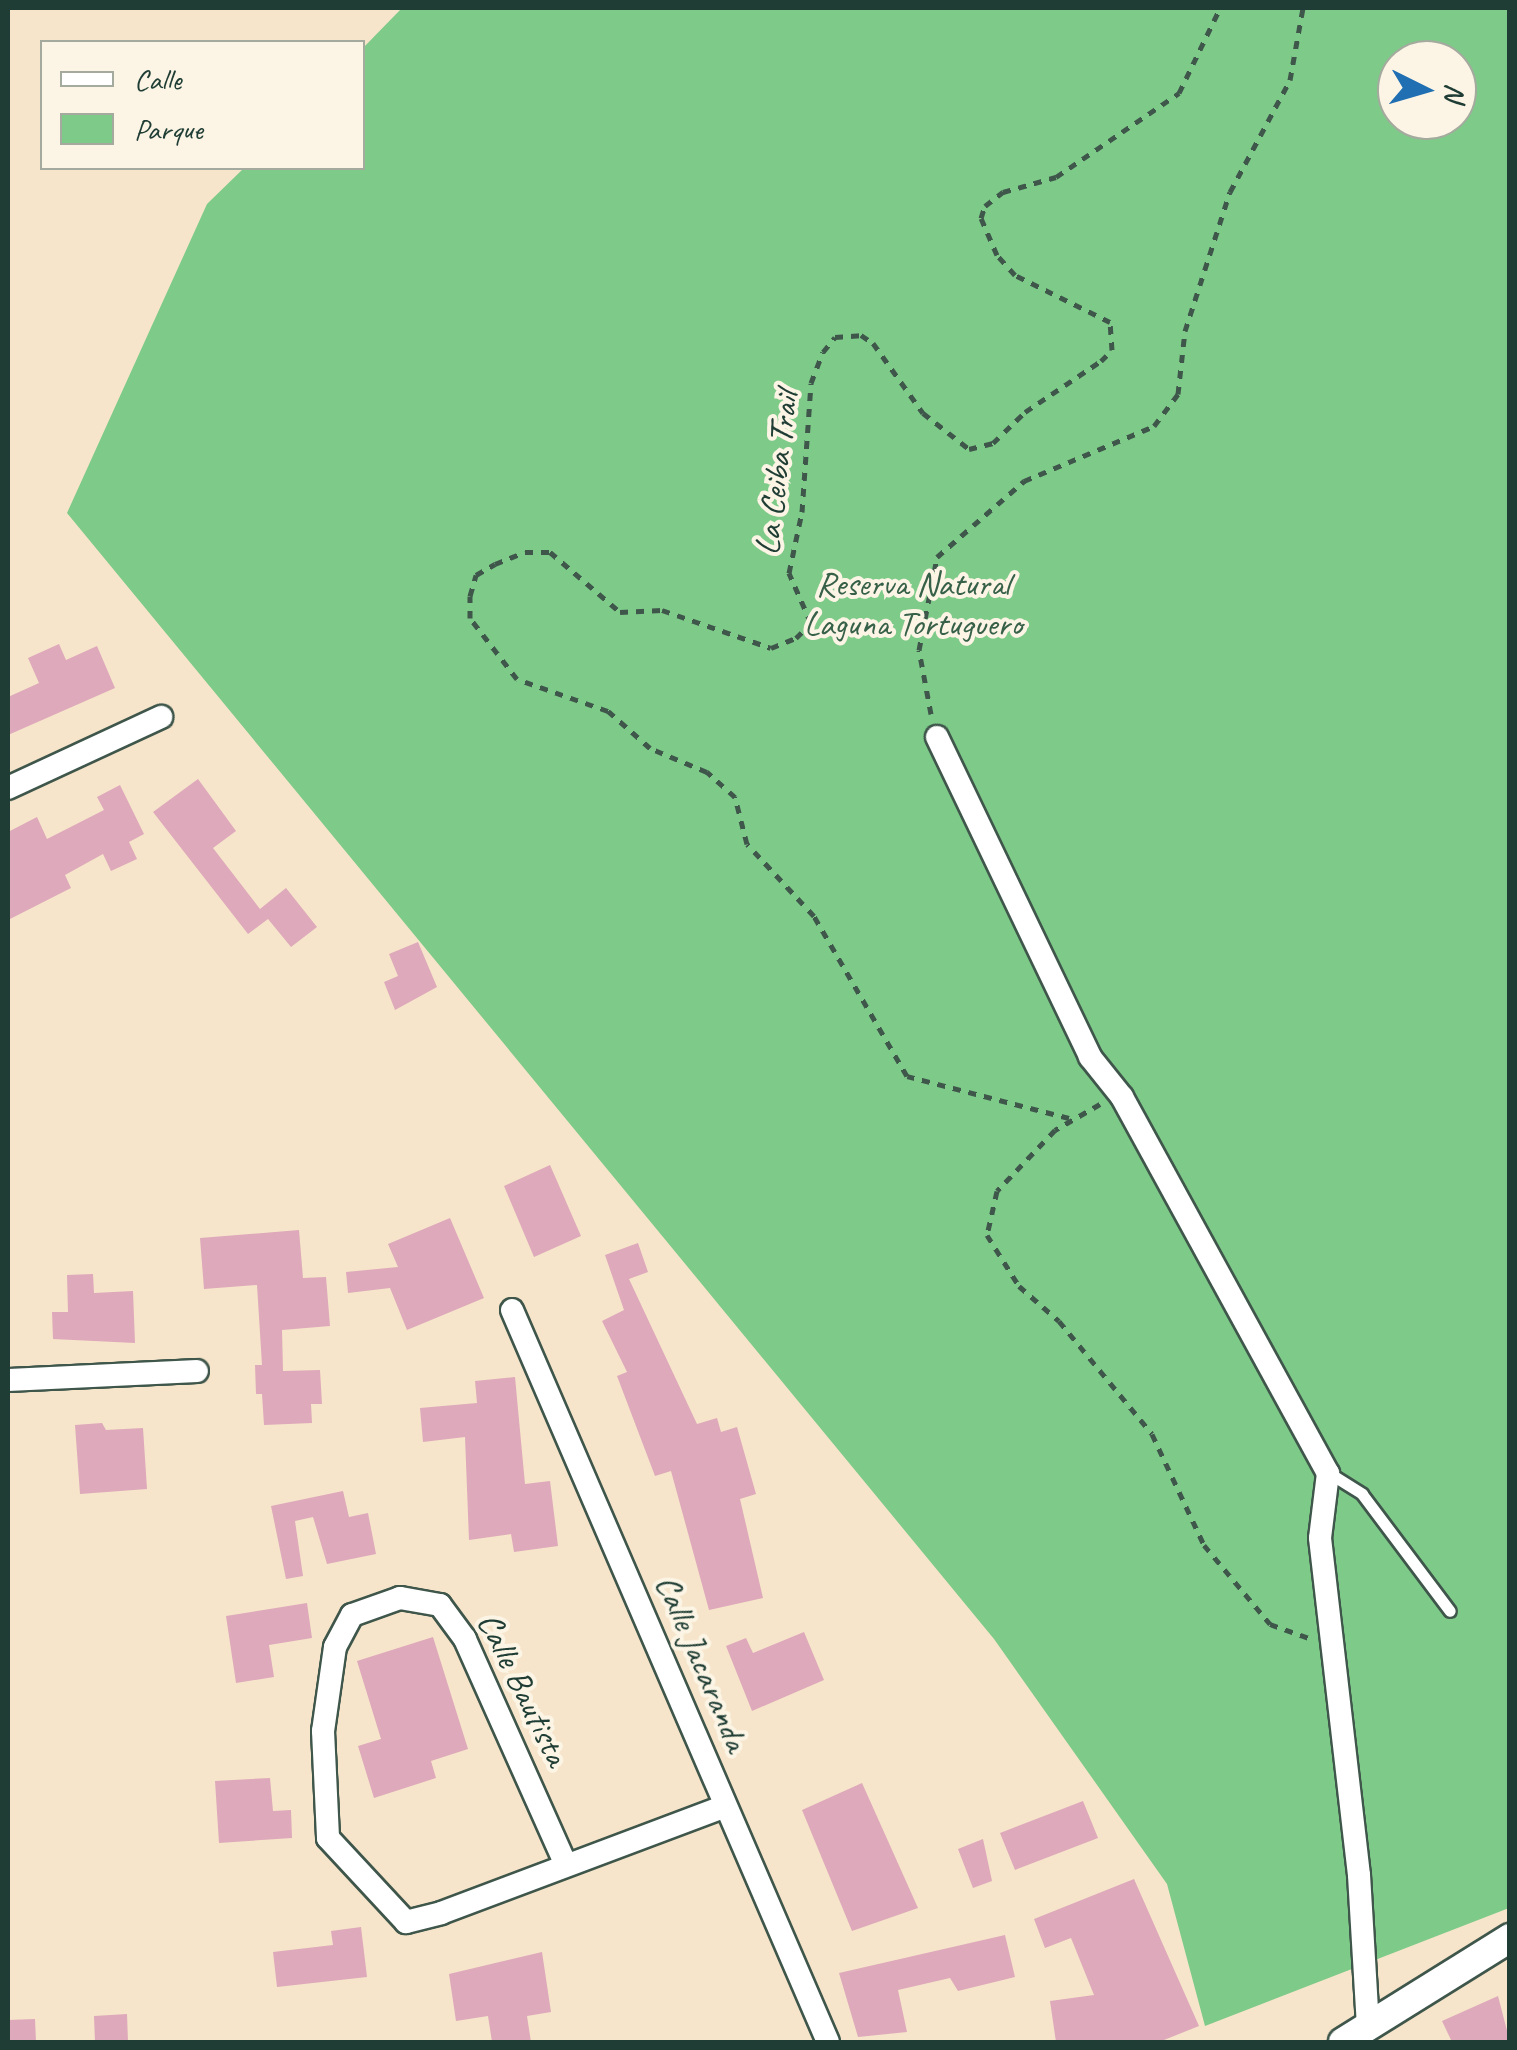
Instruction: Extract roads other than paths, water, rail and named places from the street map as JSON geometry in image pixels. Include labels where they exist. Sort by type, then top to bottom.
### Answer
[{"type":"street","points":[[8,788],[161,717]]},
{"type":"street","points":[[937,737],[1090,1057],[1122,1097],[1328,1473],[1320,1538],[1368,2026]]},
{"type":"street","name":"Calle Jacaranda","points":[[512,1310],[828,2042]]},
{"type":"street","points":[[8,1380],[196,1371]]},
{"type":"street","name":"Calle Bautista","points":[[566,1865],[465,1638],[440,1604],[400,1598],[352,1616],[336,1648],[323,1731],[328,1838],[359,1876],[406,1922],[566,1865],[725,1806]]},
{"type":"street","points":[[1343,2042],[1510,1938]]},
{"type":"lane","points":[[1328,1473],[1362,1494],[1450,1611]]},
{"type":"park label","name":"Reserva Natural Laguna Tortuguero","points":[[913,604]]}]
